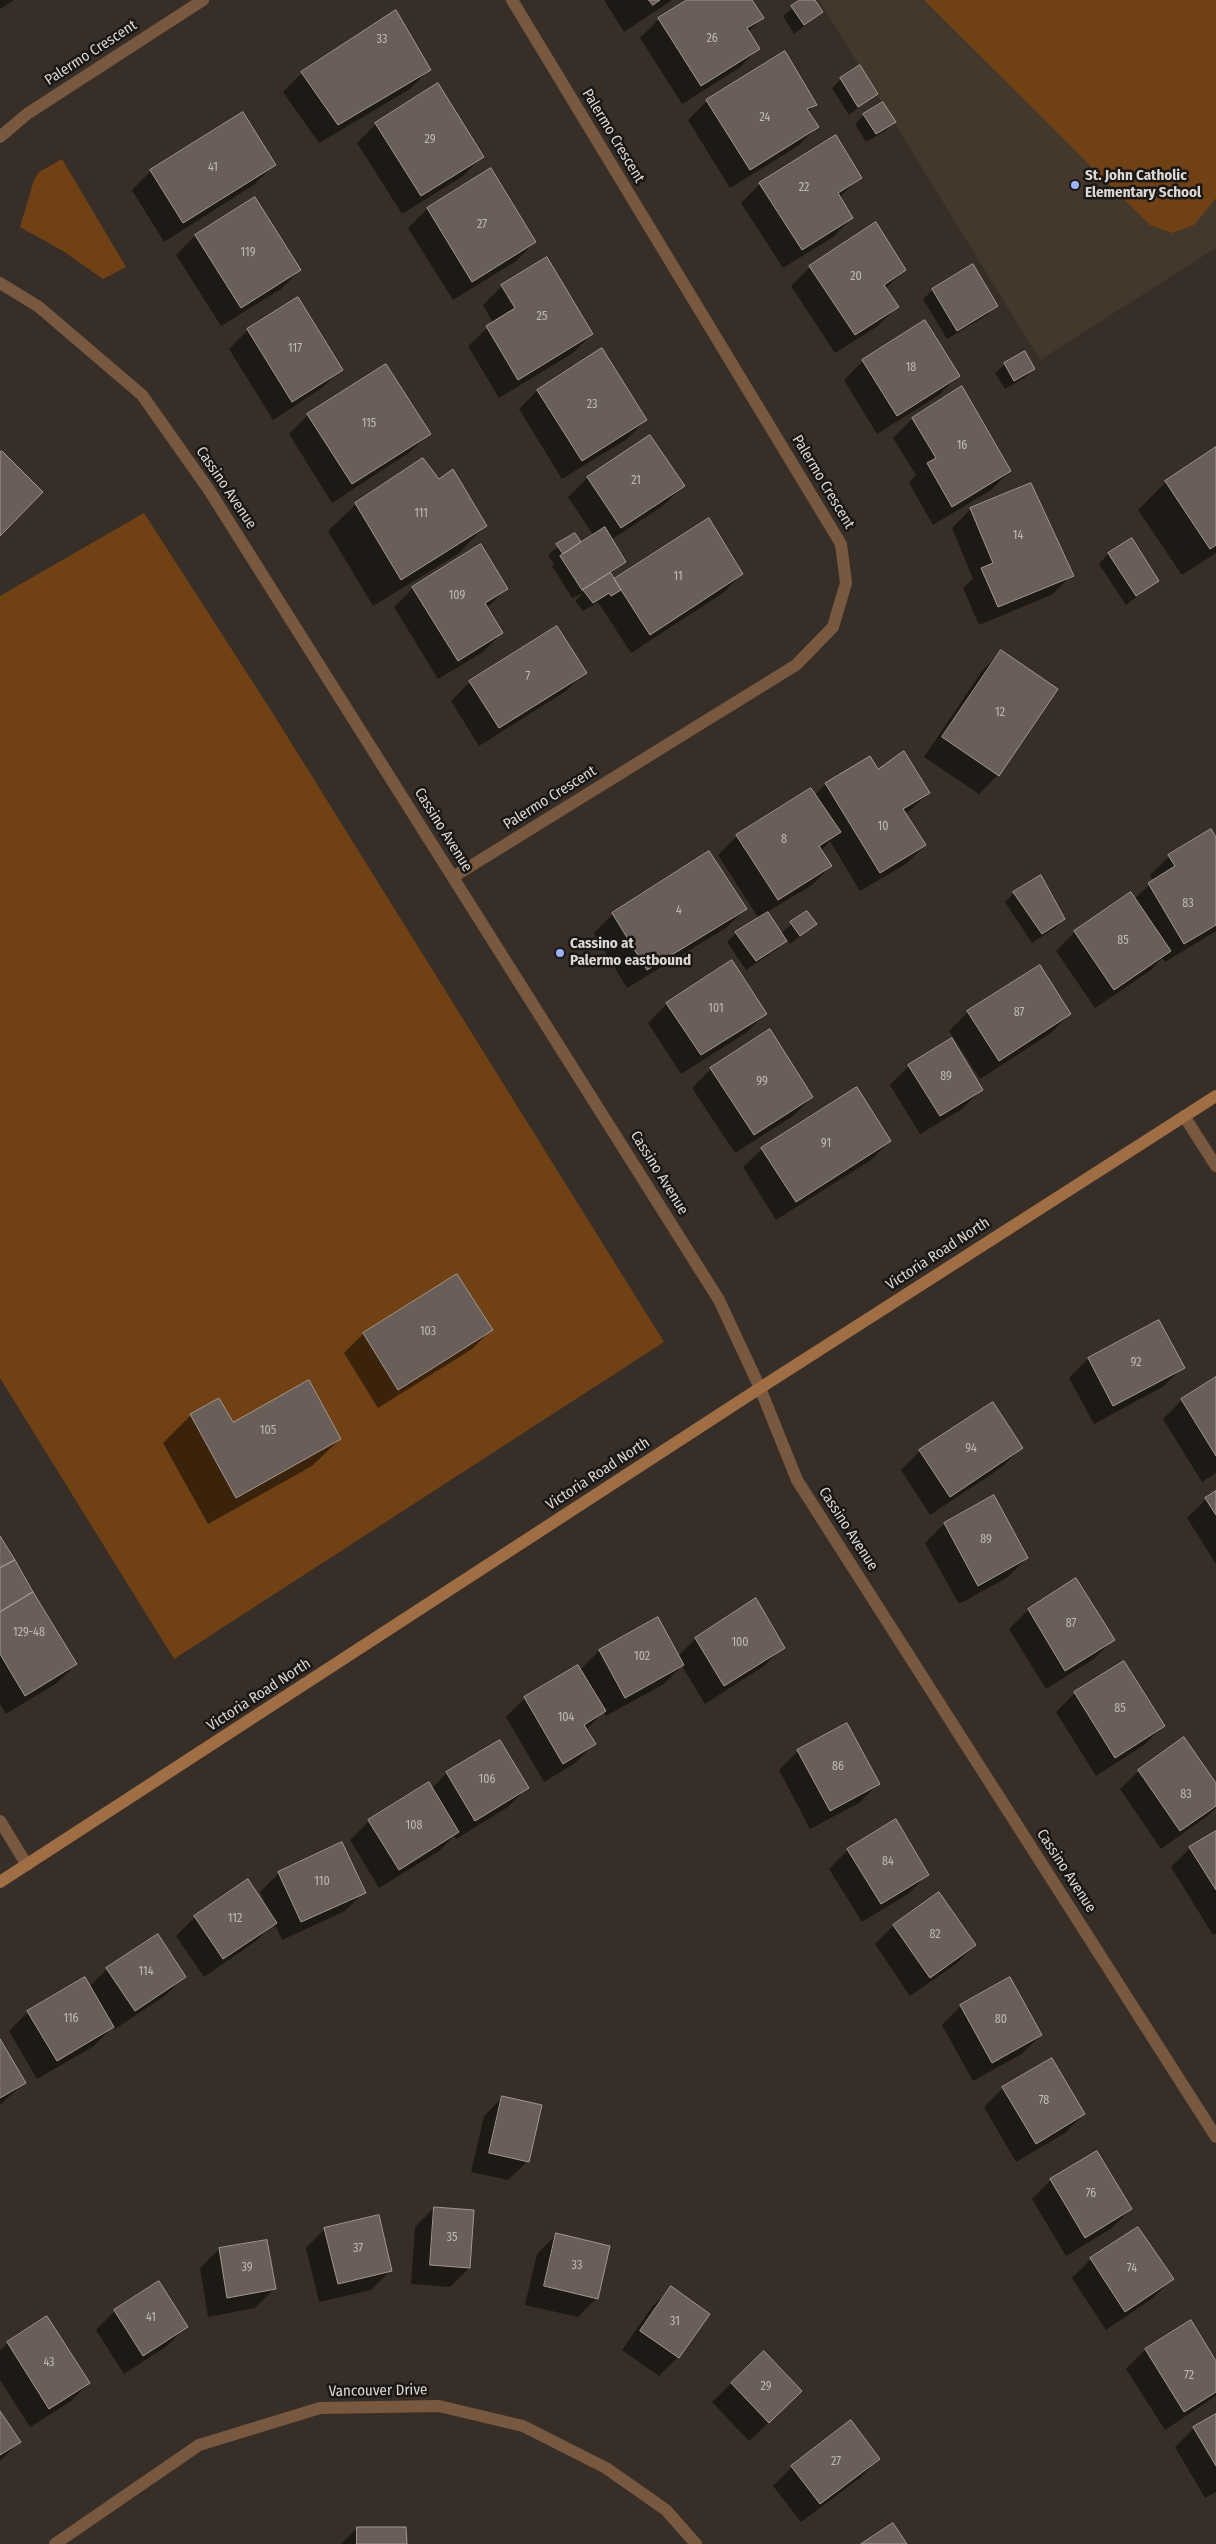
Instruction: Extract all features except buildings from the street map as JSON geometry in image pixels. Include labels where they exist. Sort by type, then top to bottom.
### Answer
[{"type":"main road","name":"Victoria Road North","points":[[0,1882],[760,1388],[1216,1096]]},
{"type":"street","name":"Palermo Crescent","points":[[0,137],[27,114],[203,0]]},
{"type":"street","name":"Palermo Crescent","points":[[454,877],[796,665],[832,627],[846,583],[841,544],[512,0]]},
{"type":"street","name":"Cassino Avenue","points":[[0,283],[39,306],[142,395],[210,490],[719,1300],[760,1388],[797,1480],[1216,2137]]},
{"type":"street","points":[[1184,1116],[1216,1166]]},
{"type":"street","points":[[0,1821],[27,1865]]},
{"type":"street","name":"Vancouver Drive","points":[[55,2544],[199,2445],[320,2408],[439,2406],[523,2426],[606,2468],[666,2510],[696,2544]]},
{"type":"shaded area","name":"St. John Catholic Elementary School","points":[[819,0],[1216,0],[1216,248],[1040,360]]},
{"type":"shaded area","points":[[924,0],[1216,0],[1216,198],[1194,225],[1172,233],[1150,225]]},
{"type":"shaded area","points":[[62,159],[126,267],[103,279],[63,251],[20,227],[34,180],[39,172]]},
{"type":"shaded area","points":[[144,513],[272,712],[664,1342],[174,1659],[0,1378],[0,596]]},
{"type":"place","name":"St. John Catholic Elementary School","points":[[1075,185]]},
{"type":"place","name":"Cassino at Palermo eastbound","points":[[560,953]]}]
